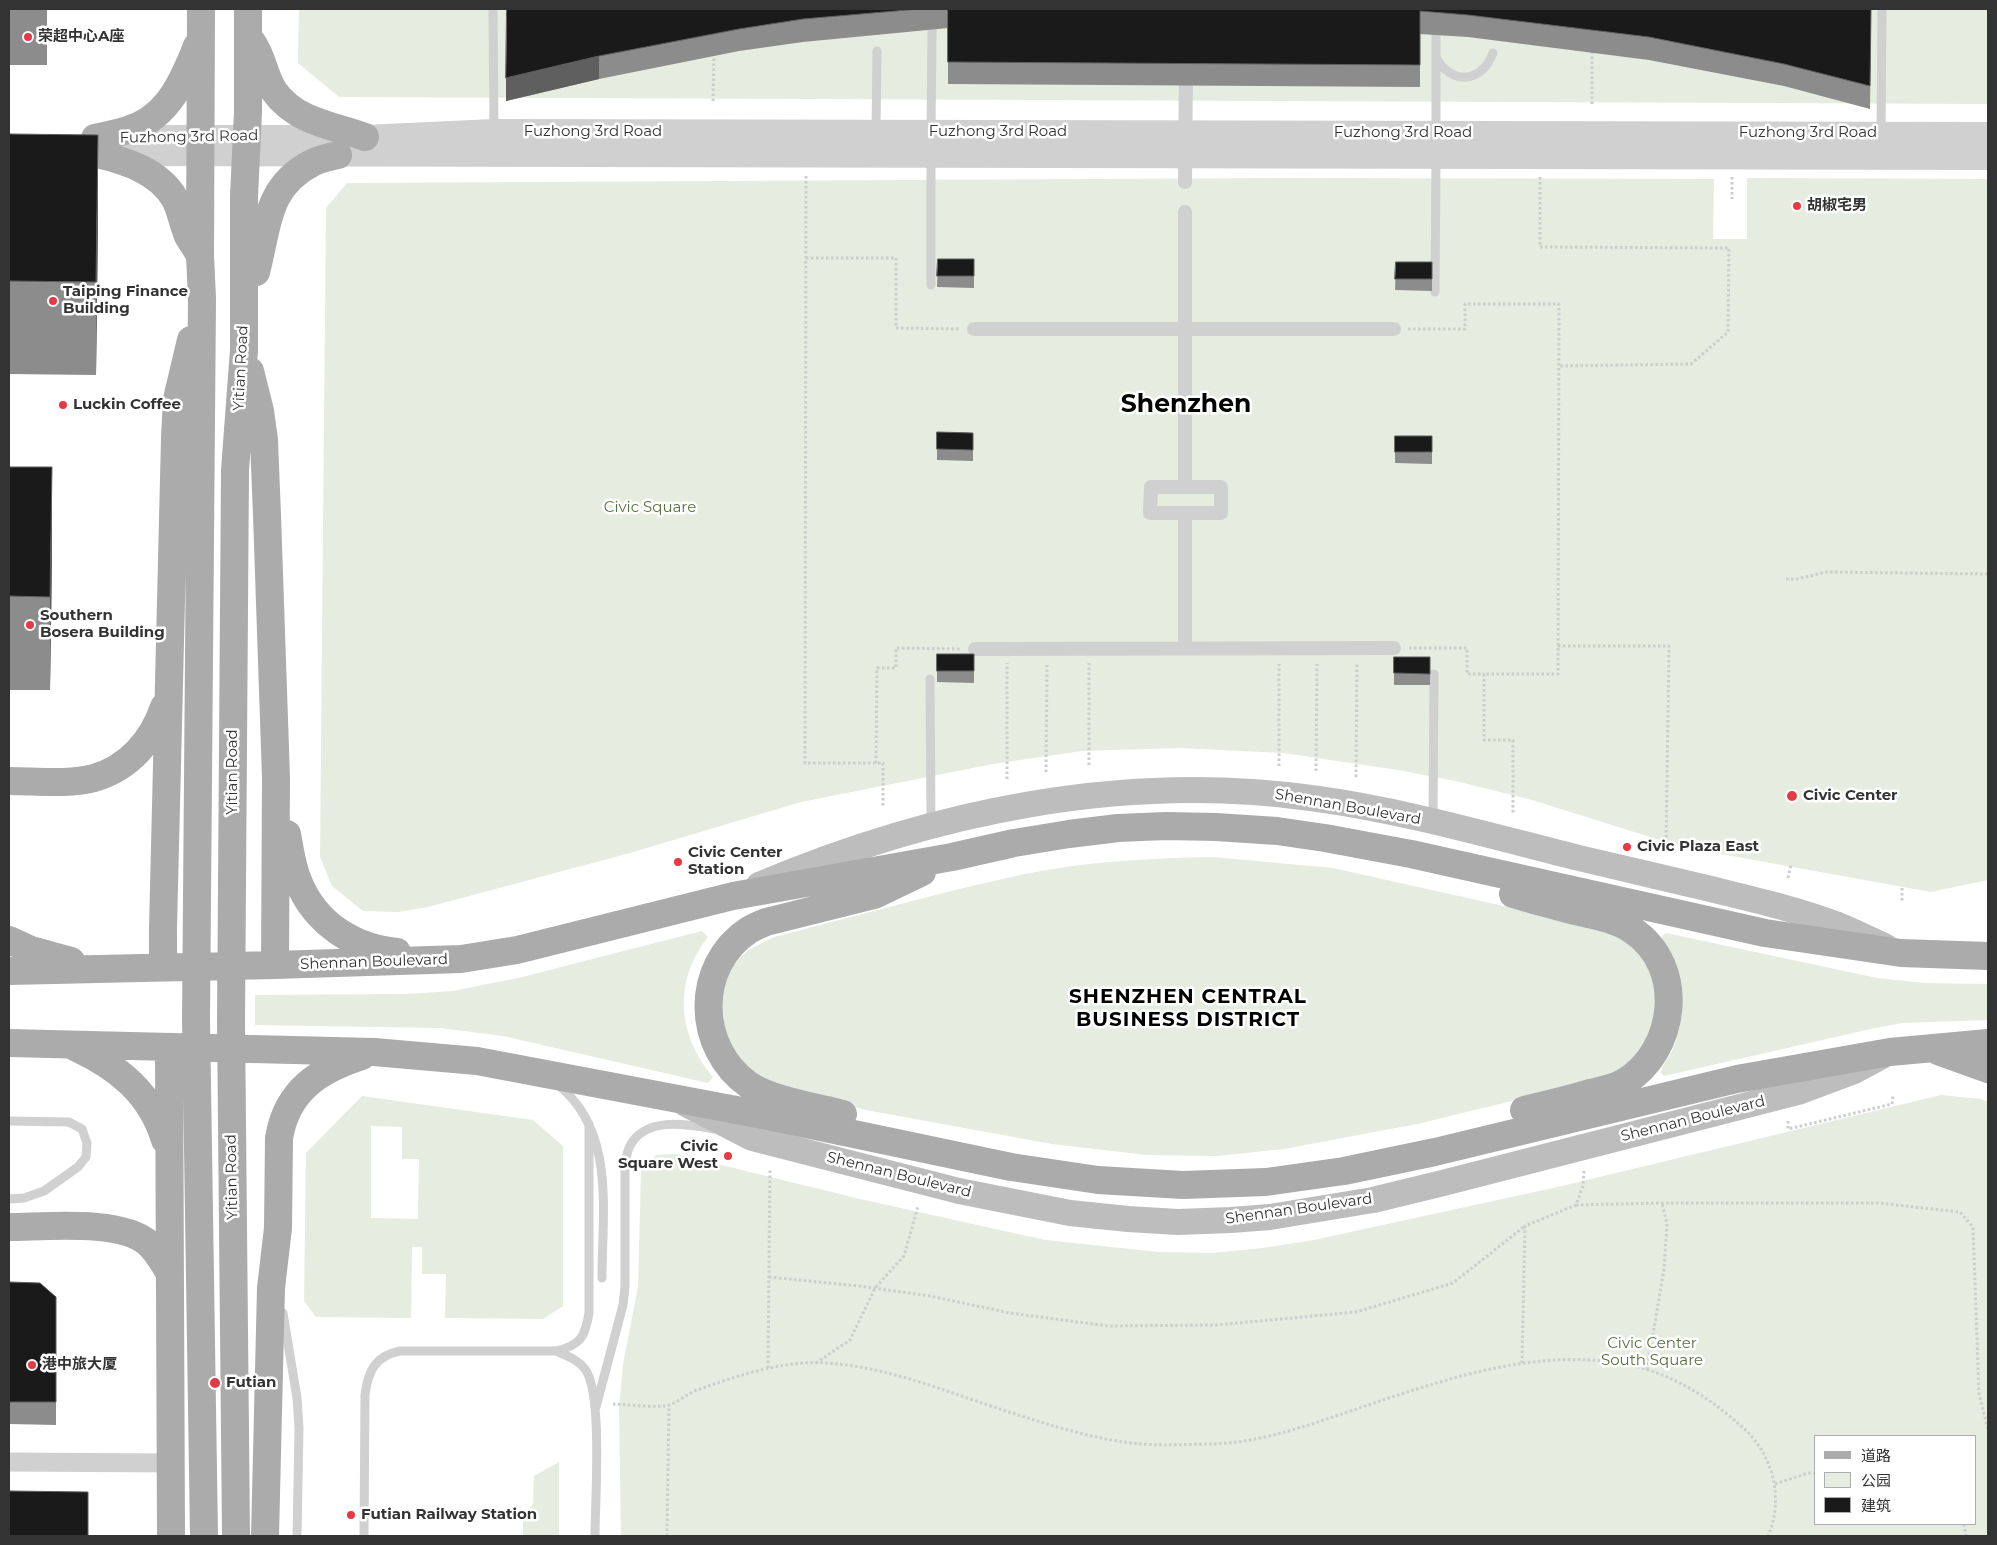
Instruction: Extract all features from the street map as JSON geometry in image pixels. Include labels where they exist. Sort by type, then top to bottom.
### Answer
[{"type":"main road","name":"Yitian Road","points":[[236,1536],[231,1021],[235,470],[244,350],[248,9]]},
{"type":"main road","points":[[201,22],[202,146],[200,256],[202,298],[196,1019],[204,1536]]},
{"type":"main road","points":[[86,146],[146,122],[167,104],[182,81],[201,22]]},
{"type":"main road","points":[[248,37],[260,53],[273,90],[295,111],[315,122],[338,127],[365,137]]},
{"type":"main road","points":[[86,146],[144,170],[164,185],[174,199],[188,236],[200,256]]},
{"type":"main road","points":[[244,307],[256,273],[272,202],[282,186],[301,170],[314,162],[338,155]]},
{"type":"main road","points":[[163,967],[174,438],[177,399],[202,298]]},
{"type":"main road","points":[[244,350],[255,390],[264,440],[276,778],[275,965]]},
{"type":"main road","points":[[9,781],[84,780],[115,769],[135,755],[150,737],[161,715],[168,688]]},
{"type":"main road","points":[[276,778],[298,882],[315,912],[326,923],[342,934],[364,945],[387,951],[461,959]]},
{"type":"main road","name":"Shennan Boulevard","points":[[733,896],[807,865],[930,825],[1076,797],[1151,790],[1232,791],[1312,798],[1434,823],[1768,903],[1837,925],[1901,953]]},
{"type":"main road","name":"Shennan Boulevard","points":[[9,971],[461,959],[517,950],[733,896],[1069,834],[1118,828],[1166,826],[1277,830],[1411,854],[1765,933],[1901,953],[1988,956]]},
{"type":"main road","points":[[1411,854],[1455,874],[1506,893],[1594,915],[1633,930],[1655,953],[1666,976],[1668,988],[1667,1023],[1664,1034],[1654,1054],[1637,1073],[1622,1084],[1602,1091],[1517,1112],[1476,1129],[1434,1152]]},
{"type":"main road","points":[[909,1145],[862,1119],[768,1094],[751,1086],[731,1069],[718,1050],[708,1020],[712,979],[721,960],[736,941],[750,929],[766,922],[874,895],[952,857]]},
{"type":"main road","points":[[9,940],[31,950],[94,968]]},
{"type":"main road","points":[[1940,954],[1988,945]]},
{"type":"main road","name":"Shennan Boulevard","points":[[9,1043],[374,1052],[476,1060],[1055,1174],[1098,1180],[1183,1185],[1266,1182],[1306,1178],[1434,1152],[1737,1079],[1890,1052],[1927,1047],[1988,1043]]},
{"type":"main road","points":[[69,1044],[100,1058],[124,1076],[144,1096],[160,1122],[170,1154]]},
{"type":"main road","points":[[169,1047],[172,1536]]},
{"type":"main road","points":[[1927,1047],[1988,1069]]},
{"type":"main road","points":[[265,1536],[271,1288],[278,1228],[279,1138],[281,1126],[291,1102],[299,1091],[323,1072],[338,1064],[374,1052]]},
{"type":"main road","name":"Shennan Boulevard","points":[[674,1098],[752,1138],[959,1191],[1070,1213],[1170,1221],[1231,1220],[1270,1217],[1329,1208],[1443,1183],[1798,1092],[1854,1072],[1890,1052]]},
{"type":"main road","points":[[9,1226],[116,1229],[136,1235],[149,1243],[161,1257],[170,1274]]},
{"type":"street","points":[[1184,182],[1186,55]]},
{"type":"street","name":"Fuzhong 3rd Road","points":[[86,146],[246,145],[494,131],[876,132],[931,144]]},
{"type":"street","name":"Fuzhong 3rd Road","points":[[1436,145],[1881,134],[1988,134]]},
{"type":"street","name":"Fuzhong 3rd Road","points":[[246,145],[338,155],[931,144],[1436,145],[1988,158]]},
{"type":"street","points":[[1185,212],[1185,487]]},
{"type":"street","points":[[974,329],[1394,329]]},
{"type":"street","points":[[1151,487],[1185,487],[1221,487],[1221,513],[1150,513],[1151,487]]},
{"type":"street","points":[[1185,513],[1186,648]]},
{"type":"street","points":[[975,649],[1394,648]]},
{"type":"street","points":[[9,1462],[171,1464]]},
{"type":"lane","points":[[493,9],[494,131]]},
{"type":"lane","points":[[1881,134],[1882,9]]},
{"type":"lane","points":[[931,285],[932,30]]},
{"type":"lane","points":[[1435,292],[1436,34]]},
{"type":"lane","points":[[876,132],[877,51]]},
{"type":"lane","points":[[1436,57],[1447,72],[1454,76],[1463,77],[1480,72],[1486,66],[1493,53]]},
{"type":"lane","points":[[1434,674],[1434,823]]},
{"type":"lane","points":[[930,679],[930,825]]},
{"type":"lane","points":[[542,1073],[561,1087],[576,1103],[589,1124],[598,1147],[603,1169],[602,1278]]},
{"type":"lane","points":[[9,1121],[69,1122],[82,1129],[87,1143],[86,1157],[78,1167],[44,1191],[24,1198],[9,1199]]},
{"type":"lane","points":[[364,1536],[365,1395],[366,1382],[376,1362],[388,1353],[400,1350],[556,1351],[570,1348],[579,1341],[586,1329],[589,1313],[589,1124]]},
{"type":"lane","points":[[596,1407],[623,1305],[625,1287],[625,1163],[629,1148],[638,1136],[652,1128],[669,1124],[696,1126],[752,1138]]},
{"type":"lane","points":[[278,1228],[281,1290]]},
{"type":"lane","points":[[282,1306],[296,1398],[298,1428],[297,1536]]},
{"type":"lane","points":[[556,1351],[574,1358],[586,1370],[593,1385],[596,1407],[595,1536]]},
{"type":"path","points":[[1592,41],[1592,104]]},
{"type":"path","points":[[713,101],[714,54]]},
{"type":"path","points":[[806,172],[804,763],[883,763],[883,807]]},
{"type":"path","points":[[1732,172],[1732,199]]},
{"type":"path","points":[[1540,173],[1540,247],[1729,248],[1728,332],[1691,364],[1559,366]]},
{"type":"path","points":[[806,258],[896,258],[896,328],[974,329]]},
{"type":"path","points":[[1394,329],[1465,329],[1465,304],[1559,304],[1558,674],[1467,674],[1467,648],[1394,648]]},
{"type":"path","points":[[1786,579],[1797,580],[1826,572],[1988,574]]},
{"type":"path","points":[[1558,646],[1669,646],[1666,850]]},
{"type":"path","points":[[876,763],[877,668],[896,668],[896,648],[975,649]]},
{"type":"path","points":[[1279,766],[1280,648]]},
{"type":"path","points":[[1316,771],[1317,648]]},
{"type":"path","points":[[1356,777],[1357,648]]},
{"type":"path","points":[[1007,649],[1007,779]]},
{"type":"path","points":[[1046,649],[1046,772]]},
{"type":"path","points":[[1089,649],[1089,765]]},
{"type":"path","points":[[1484,674],[1484,740],[1514,740],[1513,814]]},
{"type":"path","points":[[1788,878],[1791,864]]},
{"type":"path","points":[[1902,888],[1902,902]]},
{"type":"path","points":[[1788,1121],[1788,1129],[1892,1104],[1893,1096]]},
{"type":"path","points":[[768,1368],[770,1170]]},
{"type":"path","points":[[1576,1205],[1583,1186],[1584,1171]]},
{"type":"path","points":[[769,1277],[875,1288],[930,1296],[1010,1313],[1108,1326],[1216,1325],[1356,1312],[1453,1283],[1525,1226],[1576,1205],[1662,1203],[1878,1204],[1960,1212],[1973,1227],[1979,1394],[1988,1429]]},
{"type":"path","points":[[1647,1370],[1664,1269],[1667,1224],[1662,1203]]},
{"type":"path","points":[[815,1363],[850,1340],[875,1288],[904,1256],[918,1206]]},
{"type":"path","points":[[1522,1363],[1525,1226]]},
{"type":"path","points":[[613,1404],[669,1406],[692,1392],[768,1368],[815,1363],[858,1366],[921,1383],[1013,1414],[1067,1429],[1119,1440],[1142,1444],[1237,1442],[1298,1428],[1394,1396],[1472,1374],[1522,1363],[1566,1359],[1600,1361],[1647,1370],[1686,1386],[1722,1409],[1752,1435],[1768,1462],[1775,1484],[1776,1505],[1768,1536]]},
{"type":"path","points":[[667,1536],[669,1406]]},
{"type":"path","points":[[1775,1484],[1808,1473],[1814,1473]]},
{"type":"green space","points":[[299,9],[1988,9],[1988,104],[339,97],[298,63]]},
{"type":"green space","name":"Civic Square","points":[[1283,178],[1714,179],[1713,239],[1747,239],[1747,178],[1988,179],[1988,880],[1931,892],[1682,847],[1532,800],[1460,782],[1398,770],[1283,753],[1180,748],[1082,751],[993,764],[801,802],[630,853],[428,907],[398,912],[363,911],[332,886],[320,857],[326,208],[347,183]]},
{"type":"green space","points":[[1212,857],[1333,868],[1593,926],[1634,944],[1656,983],[1655,1028],[1638,1057],[1607,1078],[1417,1124],[1284,1149],[1216,1156],[1147,1155],[1052,1144],[866,1110],[771,1086],[752,1077],[727,1043],[720,999],[727,971],[747,951],[774,937],[958,889],[1020,875],[1116,862]]},
{"type":"green space","points":[[702,931],[708,937],[697,954],[689,972],[684,1008],[686,1026],[692,1044],[701,1061],[713,1077],[708,1083],[503,1036],[440,1028],[255,1025],[255,995],[407,994],[453,991],[518,978]]},
{"type":"green space","points":[[1666,933],[1877,978],[1924,983],[1988,984],[1988,1020],[1903,1023],[1664,1076],[1661,1070],[1672,1052],[1678,1035],[1682,1007],[1679,979],[1662,939],[1662,936]]},
{"type":"green space","name":"Civic Center South Square","points":[[1941,1095],[1981,1099],[1988,1102],[1988,1536],[621,1536],[619,1410],[623,1364],[638,1287],[641,1171],[656,1155],[677,1154],[860,1199],[1045,1240],[1159,1252],[1212,1253],[1314,1240],[1562,1186]]},
{"type":"green space","points":[[362,1096],[533,1120],[563,1146],[563,1306],[543,1319],[445,1318],[446,1274],[422,1274],[422,1247],[412,1247],[411,1318],[316,1317],[304,1301],[306,1153]],"holes":[[[371,1126],[402,1127],[402,1159],[419,1159],[418,1219],[371,1218]]]},
{"type":"green space","points":[[559,1462],[559,1536],[523,1536],[523,1515],[533,1504],[534,1476]]},
{"type":"building","points":[[507,9],[919,9],[803,19],[739,29],[599,56],[506,78]]},
{"type":"building","points":[[948,9],[1871,9],[1870,86],[1784,64],[1649,37],[1420,11],[1420,65],[948,62]]},
{"type":"building","points":[[9,134],[98,135],[96,282],[9,281]]},
{"type":"building","points":[[938,259],[974,259],[974,276],[937,276]]},
{"type":"building","points":[[1396,262],[1432,262],[1432,279],[1395,279]]},
{"type":"building","points":[[937,432],[973,433],[973,450],[937,449]]},
{"type":"building","points":[[1395,436],[1432,436],[1432,452],[1395,452]]},
{"type":"building","points":[[9,467],[52,467],[50,597],[9,596]]},
{"type":"building","points":[[937,654],[974,654],[974,671],[937,671]]},
{"type":"building","points":[[1394,657],[1430,657],[1430,674],[1394,673]]},
{"type":"building","name":"港中旅大厦","points":[[9,1282],[40,1283],[56,1297],[56,1402],[9,1402]]},
{"type":"building","points":[[9,1491],[88,1492],[88,1536],[9,1536]]},
{"type":"place","name":"荣超中心A座","points":[[28,37]]},
{"type":"place","name":"胡椒宅男","points":[[1797,206]]},
{"type":"place","name":"Taiping Finance Building","points":[[53,301]]},
{"type":"place","name":"Luckin Coffee","points":[[63,405]]},
{"type":"place","name":"Southern Bosera Building","points":[[30,625]]},
{"type":"place","name":"Civic Center","points":[[1792,796]]},
{"type":"place","name":"Civic Plaza East","points":[[1627,847]]},
{"type":"place","name":"Civic Center Station","points":[[678,862]]},
{"type":"place","name":"Civic Square West","points":[[728,1156]]},
{"type":"place","name":"港中旅大厦","points":[[32,1365]]},
{"type":"place","name":"Futian","points":[[215,1383]]},
{"type":"place","name":"Futian Railway Station","points":[[351,1515]]},
{"type":"district","name":"Shenzhen","points":[[1186,405]]},
{"type":"district","name":"SHENZHEN CENTRAL BUSINESS DISTRICT","points":[[1188,1008]]}]
